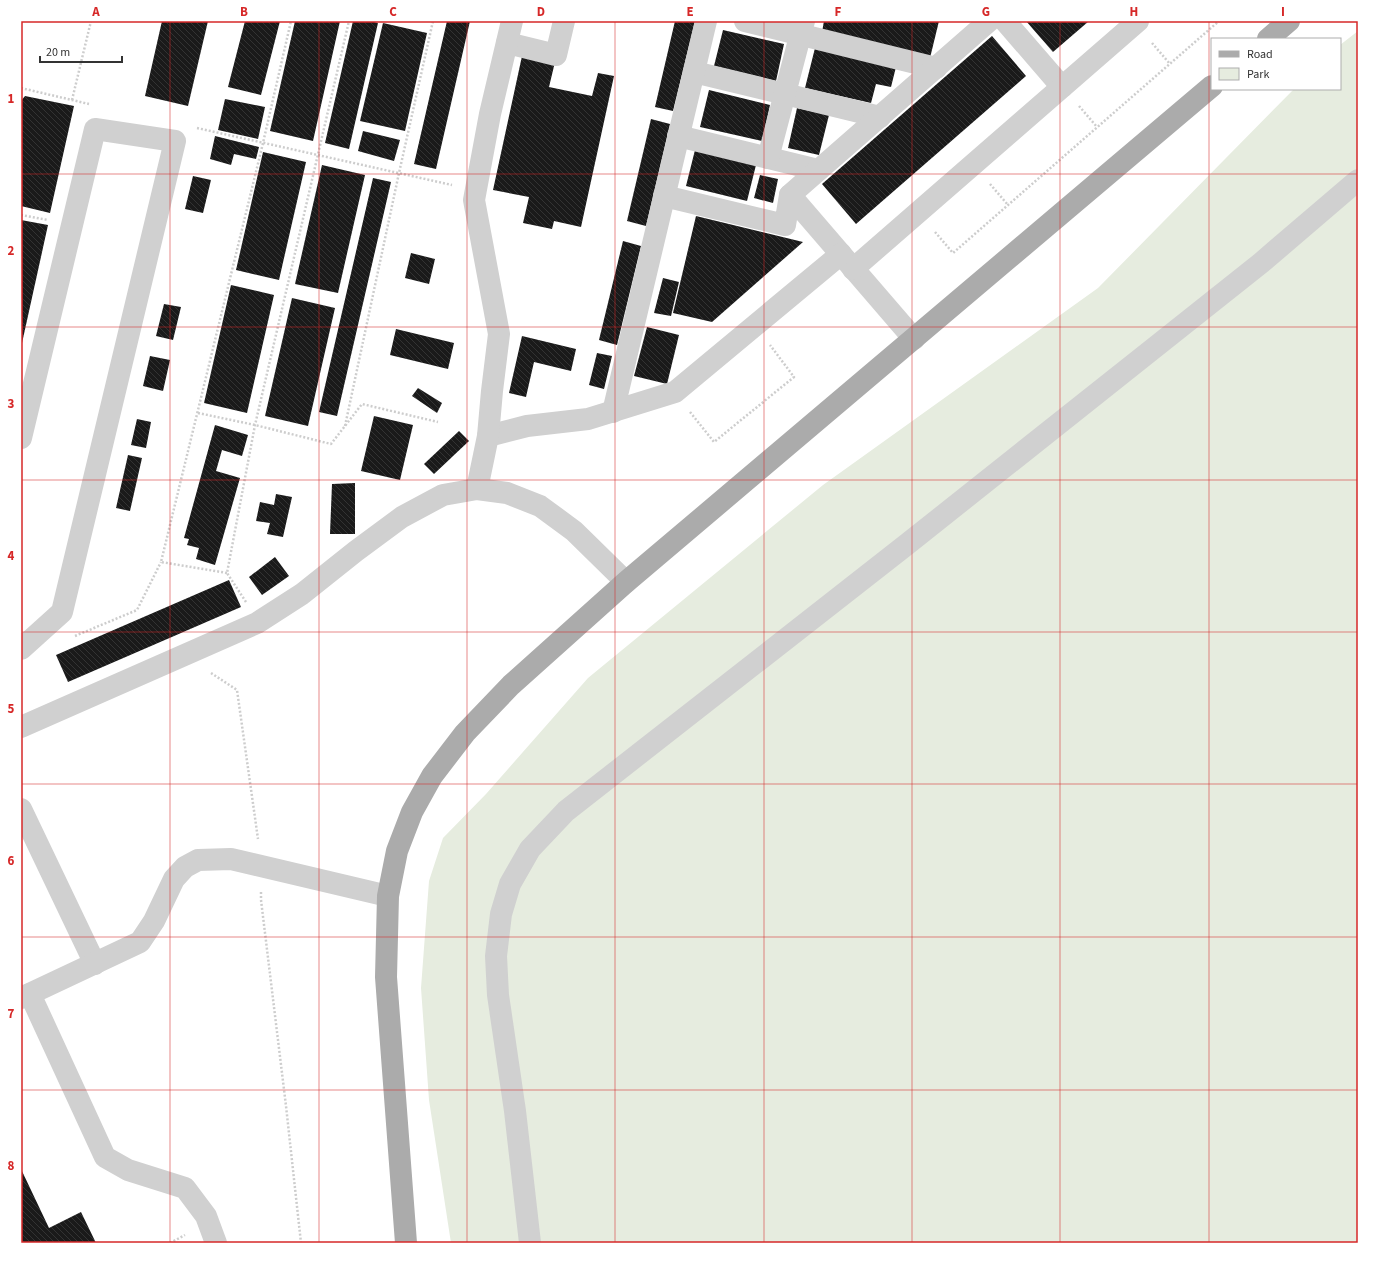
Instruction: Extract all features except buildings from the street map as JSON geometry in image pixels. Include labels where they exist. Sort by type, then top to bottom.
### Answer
[{"type":"main road","points":[[1269,38],[1289,21]]},
{"type":"main road","points":[[406,1243],[386,977],[388,896],[397,852],[412,812],[432,776],[465,733],[510,685],[626,582],[1211,87]]},
{"type":"street","points":[[477,489],[488,436],[492,391],[500,334],[474,200],[490,114],[512,21]]},
{"type":"street","points":[[507,43],[556,55],[564,21]]},
{"type":"street","points":[[613,412],[706,21]]},
{"type":"street","points":[[745,21],[802,28],[936,68]]},
{"type":"street","points":[[664,196],[786,225],[790,195],[990,21]]},
{"type":"street","points":[[1005,21],[1062,87]]},
{"type":"street","points":[[488,436],[527,426],[588,419],[675,392],[847,261],[1062,87],[1138,21]]},
{"type":"street","points":[[768,158],[802,28]]},
{"type":"street","points":[[694,72],[880,116]]},
{"type":"street","points":[[21,438],[95,129],[175,142],[62,612],[21,648]]},
{"type":"street","points":[[678,136],[818,170]]},
{"type":"street","points":[[530,1243],[515,1111],[498,995],[496,956],[501,914],[510,884],[530,849],[566,811],[906,545],[1149,352],[1260,263],[1358,180]]},
{"type":"street","points":[[790,195],[914,338]]},
{"type":"street","points":[[22,723],[257,623],[302,594],[402,517],[443,495],[477,489],[507,493],[540,506],[574,531],[626,582]]},
{"type":"street","points":[[21,809],[95,964]]},
{"type":"street","points":[[216,1243],[206,1216],[186,1188],[128,1170],[105,1156],[26,996],[140,942],[154,921],[174,879],[185,867],[198,860],[231,859],[388,896]]},
{"type":"path","points":[[72,100],[91,21]]},
{"type":"path","points":[[72,638],[137,610],[161,562],[263,143],[291,21]]},
{"type":"path","points":[[257,623],[256,618],[226,573],[255,425],[350,21]]},
{"type":"path","points":[[345,426],[433,21]]},
{"type":"path","points":[[938,236],[953,253],[1219,21]]},
{"type":"path","points":[[1157,49],[1170,64]]},
{"type":"path","points":[[21,88],[90,104]]},
{"type":"path","points":[[1084,112],[1097,127]]},
{"type":"path","points":[[195,128],[476,190]]},
{"type":"path","points":[[994,188],[1008,205]]},
{"type":"path","points":[[21,215],[50,221]]},
{"type":"path","points":[[700,425],[714,442],[794,377],[784,364]]},
{"type":"path","points":[[198,413],[255,425],[331,444],[362,404],[438,422]]},
{"type":"path","points":[[161,562],[226,573]]},
{"type":"path","points":[[211,673],[237,690],[262,867],[261,900],[301,1243]]},
{"type":"green space","points":[[1358,31],[1358,1243],[451,1243],[429,1100],[421,988],[429,881],[443,838],[486,794],[588,678],[823,485],[1098,288],[1293,90],[1341,90],[1341,44]]}]
